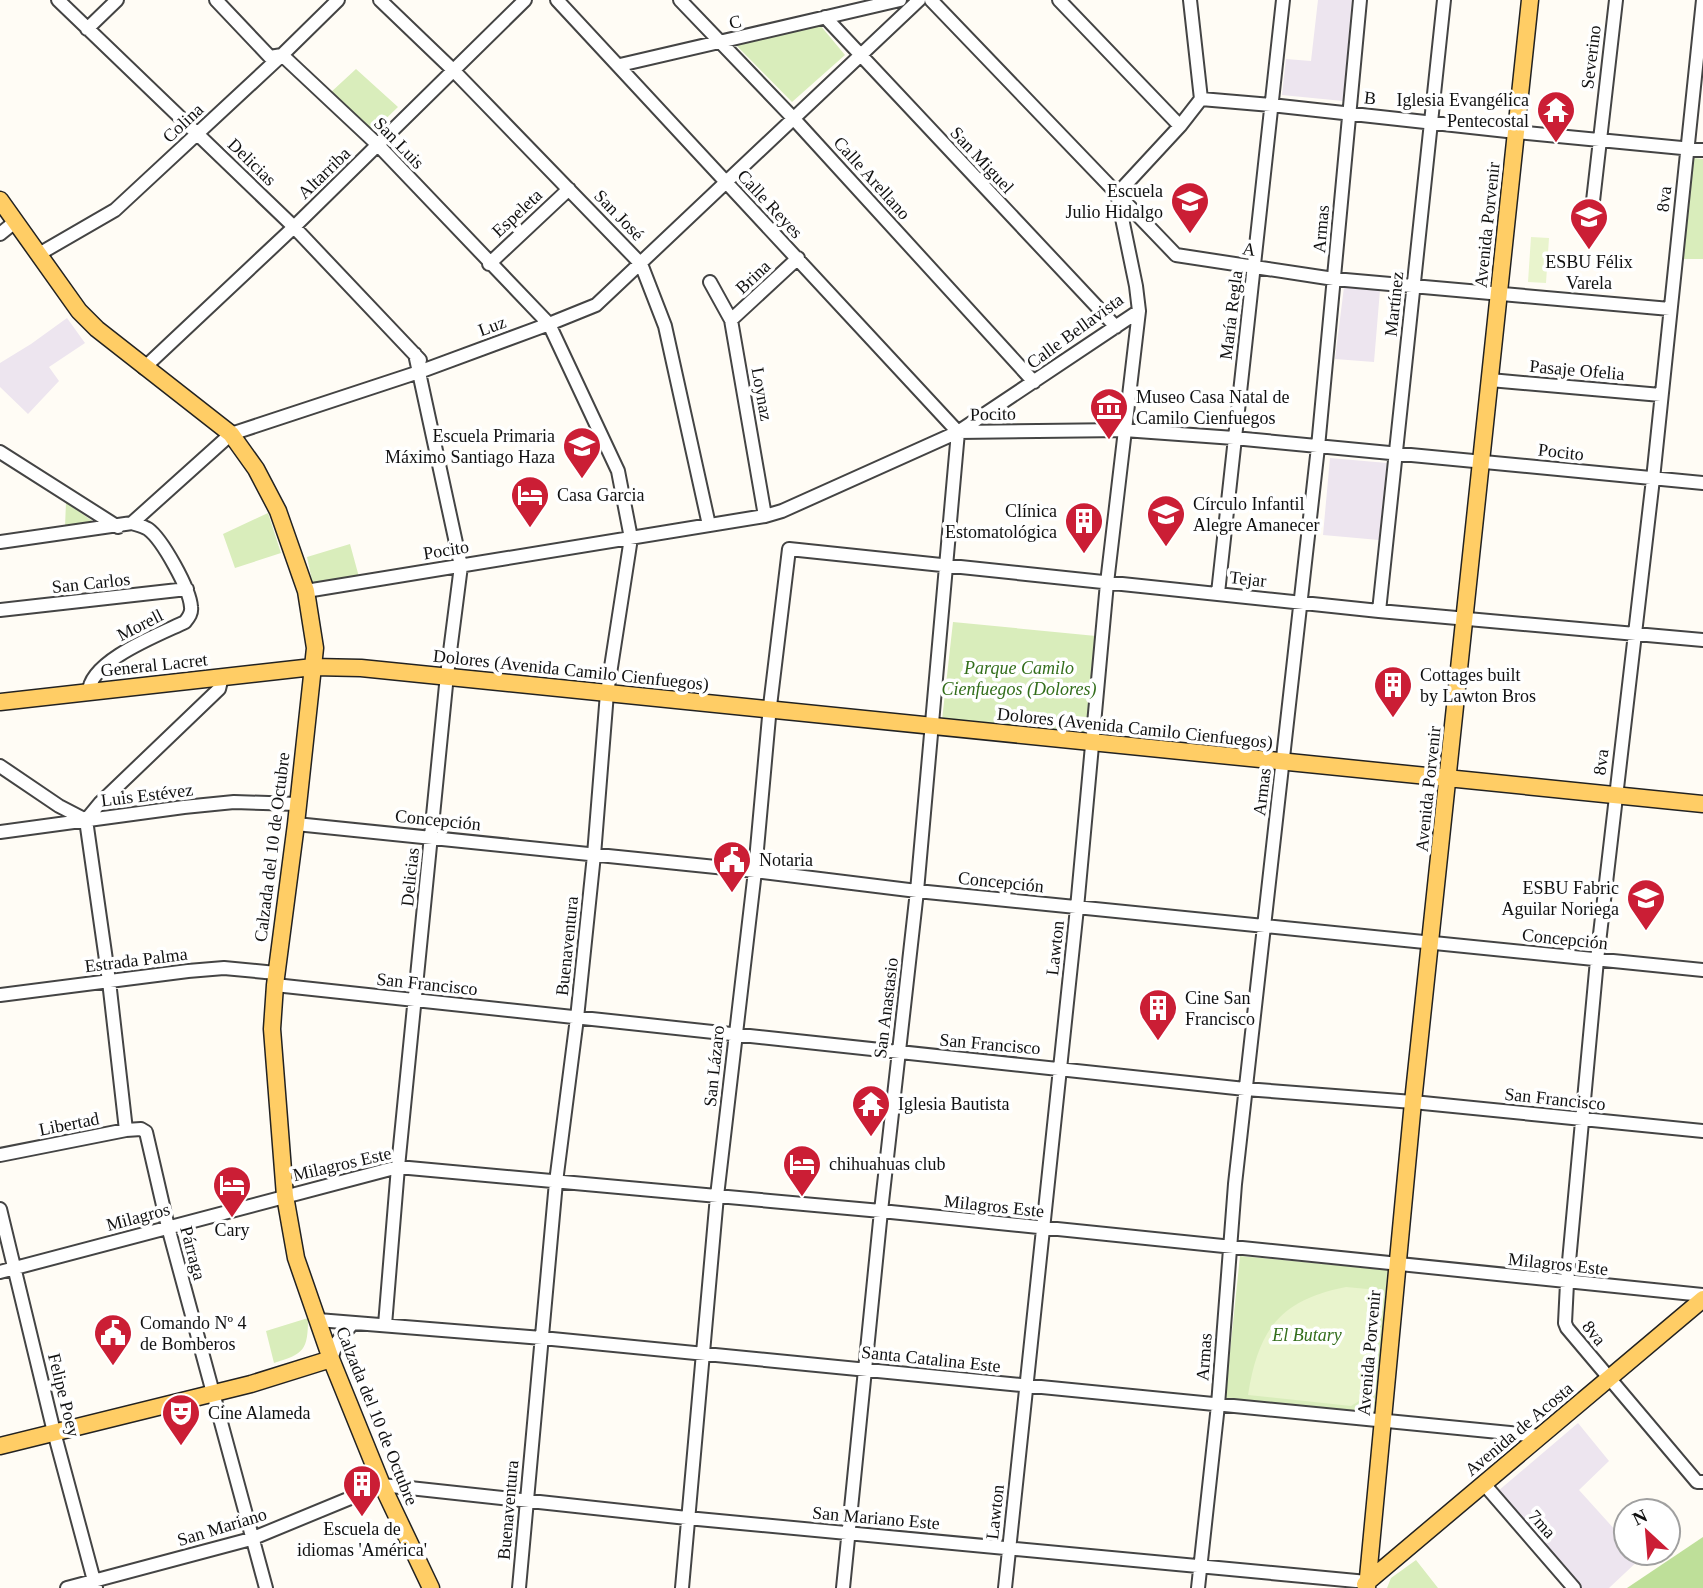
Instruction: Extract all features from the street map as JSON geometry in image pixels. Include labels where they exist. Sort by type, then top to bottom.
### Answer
[{"type":"main road","name":"Avenida Porvenir","points":[[1367,1586],[1413,1101],[1530,0]]},
{"type":"main road","name":"Calzada del 10 de Octubre","points":[[0,200],[79,311],[144,368],[231,434],[256,469],[278,511],[306,591],[314,637],[313,667],[296,824],[275,979],[272,1029],[285,1196],[296,1258],[331,1359],[382,1485],[431,1588]]},
{"type":"main road","name":"Dolores (Avenida Camilo Cienfuegos)","points":[[313,667],[447,675],[1283,763],[1703,804]]},
{"type":"main road","name":"General Lacret","points":[[0,702],[313,667]]},
{"type":"main road","name":"Avenida de Acosta","points":[[1367,1586],[1703,1297]]},
{"type":"main road","points":[[292,1371],[313,1353],[320,1327]]},
{"type":"main road","points":[[0,1446],[212,1394],[331,1359]]},
{"type":"street","name":"Delicias","points":[[58,0],[294,227],[415,354],[424,370],[461,566],[447,675],[384,1325]]},
{"type":"street","points":[[87,29],[117,0]]},
{"type":"street","name":"San Luis","points":[[216,0],[271,57],[282,55],[378,145],[549,324]]},
{"type":"street","name":"Colina","points":[[39,254],[115,210],[338,0]]},
{"type":"street","name":"San José","points":[[380,0],[453,70],[641,264],[665,326],[709,525]]},
{"type":"street","name":"Altarriba","points":[[144,368],[294,227],[525,0]]},
{"type":"street","name":"Calle Reyes","points":[[557,0],[958,432]]},
{"type":"street","name":"Calle Arellano","points":[[680,0],[794,119],[1034,382]]},
{"type":"street","name":"C","points":[[620,65],[720,44],[900,0]]},
{"type":"street","name":"Luz","points":[[0,542],[132,523],[231,434],[424,370],[596,305],[919,0]]},
{"type":"street","name":"A","points":[[931,0],[1176,255],[1334,279],[1670,309]]},
{"type":"street","points":[[1059,0],[1180,126]]},
{"type":"street","points":[[1117,194],[1180,126],[1201,99],[1190,0]]},
{"type":"street","name":"María Regla","points":[[1218,593],[1283,0]]},
{"type":"street","name":"Armas","points":[[1198,1588],[1218,1405],[1245,1089],[1318,447],[1360,0]]},
{"type":"street","name":"Martínez","points":[[1379,611],[1444,0]]},
{"type":"street","name":"Severino","points":[[1593,201],[1616,0]]},
{"type":"street","name":"8va","points":[[1700,1482],[1608,1379],[1567,1328],[1567,1283],[1597,960],[1653,480],[1703,0]]},
{"type":"street","name":"San Miguel","points":[[825,17],[1116,327]]},
{"type":"street","name":"B","points":[[1201,99],[1271,104],[1703,150]]},
{"type":"street","name":"Espeleta","points":[[489,264],[569,189]]},
{"type":"street","name":"Calle Bellavista","points":[[958,432],[1139,311],[1117,194]]},
{"type":"street","points":[[0,234],[16,221]]},
{"type":"street","name":"Brina","points":[[731,320],[798,258]]},
{"type":"street","name":"Loynaz","points":[[710,282],[731,320],[765,516]]},
{"type":"street","name":"Lawton","points":[[1005,1588],[1077,908],[1107,583],[1139,311]]},
{"type":"street","name":"Buenaventura","points":[[519,1588],[556,1182],[594,855],[607,693],[631,538],[618,471],[549,324]]},
{"type":"street","name":"Pasaje Ofelia","points":[[1490,380],[1661,395]]},
{"type":"street","name":"Pocito","points":[[306,591],[765,516],[782,511],[958,432],[1124,430],[1703,483]]},
{"type":"street","name":"San Anastasio","points":[[843,1588],[917,891],[958,432]]},
{"type":"street","points":[[0,452],[118,527]]},
{"type":"street","points":[[0,466],[14,462]]},
{"type":"street","points":[[132,523],[146,527],[155,535],[187,589]]},
{"type":"street","name":"Tejar","points":[[789,549],[1379,611],[1703,640]]},
{"type":"street","name":"San Lázaro","points":[[682,1588],[717,1196],[789,549]]},
{"type":"street","name":"San Carlos","points":[[0,610],[187,589]]},
{"type":"street","name":"Morell","points":[[89,692],[92,679],[114,658],[185,622],[190,616],[191,607],[187,589]]},
{"type":"street","points":[[126,1130],[110,981],[86,820],[100,803],[219,689],[222,677]]},
{"type":"street","points":[[0,766],[59,806],[86,820]]},
{"type":"street","name":"Luis Estévez","points":[[0,832],[234,802],[298,804]]},
{"type":"street","name":"Concepción","points":[[296,824],[432,836],[1077,908],[1703,970]]},
{"type":"street","name":"Estrada Palma","points":[[0,995],[224,968],[275,979]]},
{"type":"street","name":"San Francisco","points":[[275,979],[415,1000],[898,1053],[1245,1089],[1413,1101],[1703,1131]]},
{"type":"street","name":"Libertad","points":[[0,1155],[126,1130],[144,1129]]},
{"type":"street","name":"Párraga","points":[[144,1129],[212,1394],[266,1588]]},
{"type":"street","name":"Milagros Este","points":[[285,1196],[398,1167],[881,1212],[1703,1297]]},
{"type":"street","name":"Milagros","points":[[0,1272],[285,1196]]},
{"type":"street","name":"Felipe Poey","points":[[0,1209],[54,1432],[95,1584]]},
{"type":"street","points":[[331,1359],[337,1342],[353,1323]]},
{"type":"street","name":"Santa Catalina Este","points":[[320,1327],[353,1323],[542,1338],[1540,1436]]},
{"type":"street","name":"7ma","points":[[1484,1484],[1574,1588]]},
{"type":"street","name":"San Mariano Este","points":[[382,1485],[1367,1586]]},
{"type":"street","name":"San Mariano","points":[[66,1588],[95,1584],[251,1539],[382,1485]]},
{"type":"shaded area","points":[[1318,0],[1352,0],[1343,101],[1282,95],[1286,59],[1311,61]]},
{"type":"shaded area","points":[[1344,287],[1380,290],[1374,362],[1335,359]]},
{"type":"shaded area","points":[[67,318],[85,343],[49,367],[59,381],[28,414],[0,387],[0,363]]},
{"type":"shaded area","points":[[1330,458],[1387,463],[1379,540],[1323,535]]},
{"type":"shaded area","points":[[1578,1423],[1609,1461],[1579,1490],[1612,1527],[1612,1567],[1631,1567],[1609,1588],[1579,1588],[1498,1491]]},
{"type":"green space","points":[[820,25],[845,55],[792,102],[734,43]]},
{"type":"green space","points":[[356,69],[398,107],[371,133],[330,93]]},
{"type":"green space","points":[[1694,158],[1703,159],[1703,259],[1682,259]]},
{"type":"green space","points":[[1531,237],[1549,238],[1546,283],[1528,282]]},
{"type":"green space","points":[[66,502],[95,523],[65,527]]},
{"type":"green space","points":[[268,513],[281,553],[235,568],[223,534]]},
{"type":"green space","points":[[350,544],[359,577],[313,585],[307,557]]},
{"type":"green space","name":"Parque Camilo Cienfuegos (Dolores)","points":[[953,622],[1096,636],[1086,734],[942,720]]},
{"type":"green space","name":"El Butary","points":[[1240,1256],[1388,1270],[1374,1413],[1225,1399]]},
{"type":"green space","points":[[1346,1287],[1378,1290],[1364,1398],[1351,1406],[1248,1395],[1258,1353],[1276,1322],[1304,1300]]},
{"type":"green space","points":[[308,1318],[307,1337],[302,1349],[292,1357],[274,1363],[266,1331]]},
{"type":"green space","points":[[1703,1537],[1703,1588],[1627,1588],[1658,1567],[1682,1567],[1682,1551]]},
{"type":"green space","points":[[1416,1560],[1438,1588],[1387,1588],[1391,1578]]},
{"type":"place","name":"Iglesia Evangélica Pentecostal","points":[[1556,144]]},
{"type":"place","name":"Escuela Julio Hidalgo","points":[[1190,235]]},
{"type":"place","name":"ESBU Félix Varela","points":[[1589,251]]},
{"type":"place","name":"Museo Casa Natal de Camilo Cienfuegos","points":[[1109,441]]},
{"type":"place","name":"Escuela Primaria Máximo Santiago Haza","points":[[582,480]]},
{"type":"place","name":"Casa Garcia","points":[[530,529]]},
{"type":"place","name":"Círculo Infantil Alegre Amanecer","points":[[1166,548]]},
{"type":"place","name":"Clínica Estomatológica","points":[[1084,555]]},
{"type":"place","name":"Cottages built by Lawton Bros","points":[[1393,719]]},
{"type":"place","name":"Notaria","points":[[732,894]]},
{"type":"place","name":"ESBU Fabric Aguilar Noriega","points":[[1646,932]]},
{"type":"place","name":"Cine San Francisco","points":[[1158,1042]]},
{"type":"place","name":"Iglesia Bautista","points":[[871,1138]]},
{"type":"place","name":"chihuahuas club","points":[[802,1198]]},
{"type":"place","name":"Cary","points":[[232,1219]]},
{"type":"place","name":"Comando Nº 4 de Bomberos","points":[[113,1367]]},
{"type":"place","name":"Cine Alameda","points":[[181,1447]]},
{"type":"place","name":"Escuela de idiomas 'América'","points":[[362,1518]]}]
